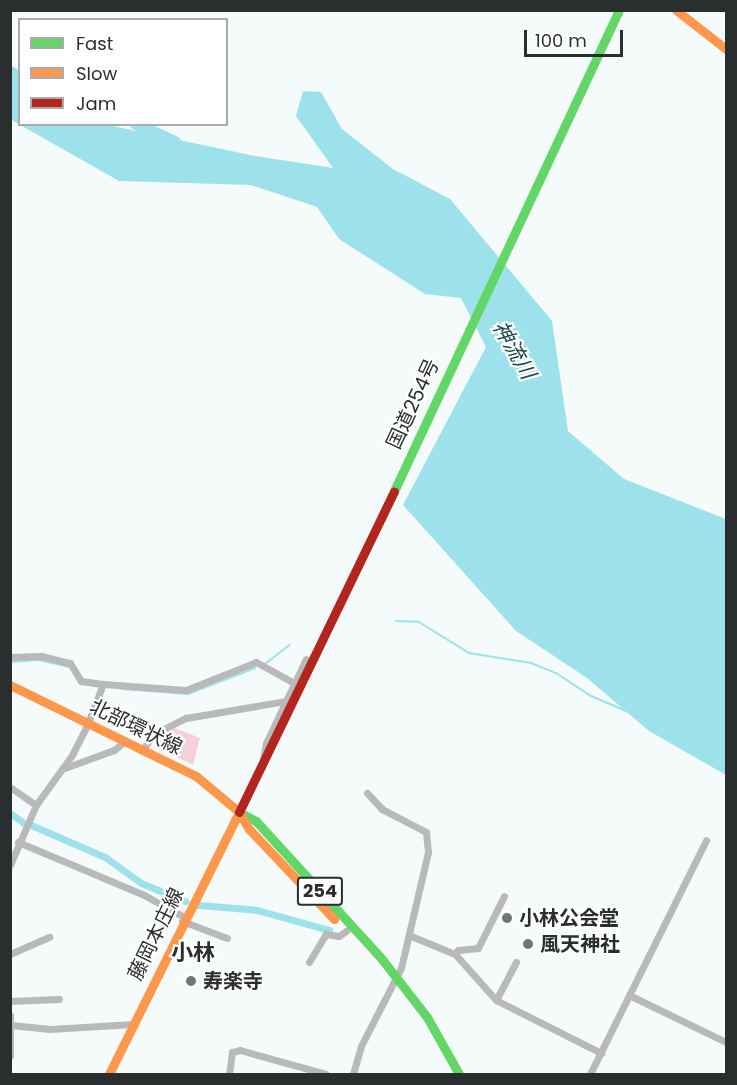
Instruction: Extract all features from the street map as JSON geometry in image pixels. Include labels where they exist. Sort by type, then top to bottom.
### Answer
[{"type":"main road","name":"国道254号","points":[[239,812],[265,765],[619,10]]},
{"type":"main road","points":[[676,10],[726,49]]},
{"type":"main road","name":"北部環状線","points":[[10,685],[205,781],[239,812]]},
{"type":"main road","name":"藤岡本庄線","points":[[109,1074],[183,919],[239,812]]},
{"type":"main road","name":"254","points":[[239,812],[249,829],[346,931],[396,977]]},
{"type":"main road","name":"254","points":[[239,812],[256,820],[396,977],[427,1017],[459,1074]]},
{"type":"street","points":[[10,657],[42,656],[70,663],[81,681],[103,684],[186,690],[256,662],[294,683]]},
{"type":"street","points":[[265,765],[262,753],[306,658]]},
{"type":"street","points":[[10,865],[18,842],[36,805],[62,769],[88,723],[103,684]]},
{"type":"street","points":[[142,750],[154,734],[186,718],[285,701]]},
{"type":"street","points":[[62,769],[114,750],[125,741]]},
{"type":"street","points":[[10,787],[36,805]]},
{"type":"street","points":[[353,1074],[362,1046],[396,977],[411,936],[427,863],[426,832],[382,809],[367,793]]},
{"type":"street","points":[[590,1074],[706,840]]},
{"type":"street","points":[[18,842],[144,896],[183,919],[227,938]]},
{"type":"street","points":[[455,954],[458,950],[478,948],[504,896]]},
{"type":"street","points":[[309,962],[326,934],[339,936],[346,931]]},
{"type":"street","points":[[411,936],[455,954],[496,1000],[601,1053]]},
{"type":"street","points":[[10,954],[48,937]]},
{"type":"street","points":[[496,1000],[516,962]]},
{"type":"street","points":[[629,995],[726,1042]]},
{"type":"street","points":[[10,1001],[59,999]]},
{"type":"street","points":[[10,1016],[10,1056]]},
{"type":"street","points":[[11,1025],[50,1029],[133,1024]]},
{"type":"street","points":[[230,1074],[232,1052],[240,1050],[326,1074]]},
{"type":"shaded area","points":[[172,727],[200,738],[193,765],[155,747],[158,735]]},
{"type":"water","points":[[10,65],[18,69],[18,124],[11,119]]},
{"type":"water","points":[[303,91],[321,92],[342,129],[393,169],[450,199],[552,321],[568,431],[624,479],[726,519],[726,775],[649,731],[587,678],[516,631],[403,505],[486,347],[461,298],[425,294],[339,239],[317,207],[251,185],[119,181],[22,126],[113,126],[255,156],[333,168],[296,116]]},
{"type":"waterway","name":"神流川","points":[[140,126],[175,142]]},
{"type":"waterway","points":[[396,621],[419,622],[469,653],[531,663],[556,673],[591,696],[627,711]]},
{"type":"waterway","points":[[265,664],[289,645]]},
{"type":"waterway","points":[[10,662],[39,660],[70,667]]},
{"type":"waterway","points":[[122,689],[188,694],[255,668]]},
{"type":"waterway","points":[[81,683],[98,687]]},
{"type":"waterway","points":[[10,813],[24,823]]},
{"type":"waterway","points":[[31,825],[105,857],[141,883],[185,901]]},
{"type":"waterway","points":[[199,905],[257,910],[329,930]]},
{"type":"traffic: fast","points":[[394,491],[619,10]]},
{"type":"traffic: fast","points":[[239,812],[256,821],[381,958],[427,1017],[459,1074]]},
{"type":"traffic: slow","points":[[676,10],[726,49]]},
{"type":"traffic: slow","points":[[10,685],[196,776],[239,812]]},
{"type":"traffic: slow","points":[[109,1074],[239,812]]},
{"type":"traffic: slow","points":[[239,812],[249,829],[334,919]]},
{"type":"traffic: jam","points":[[239,812],[394,491]]},
{"type":"place","name":"小林公会堂","points":[[507,918]]},
{"type":"place","name":"風天神社","points":[[528,944]]},
{"type":"place","name":"寿楽寺","points":[[191,981]]},
{"type":"district","name":"小林","points":[[193,953]]}]
